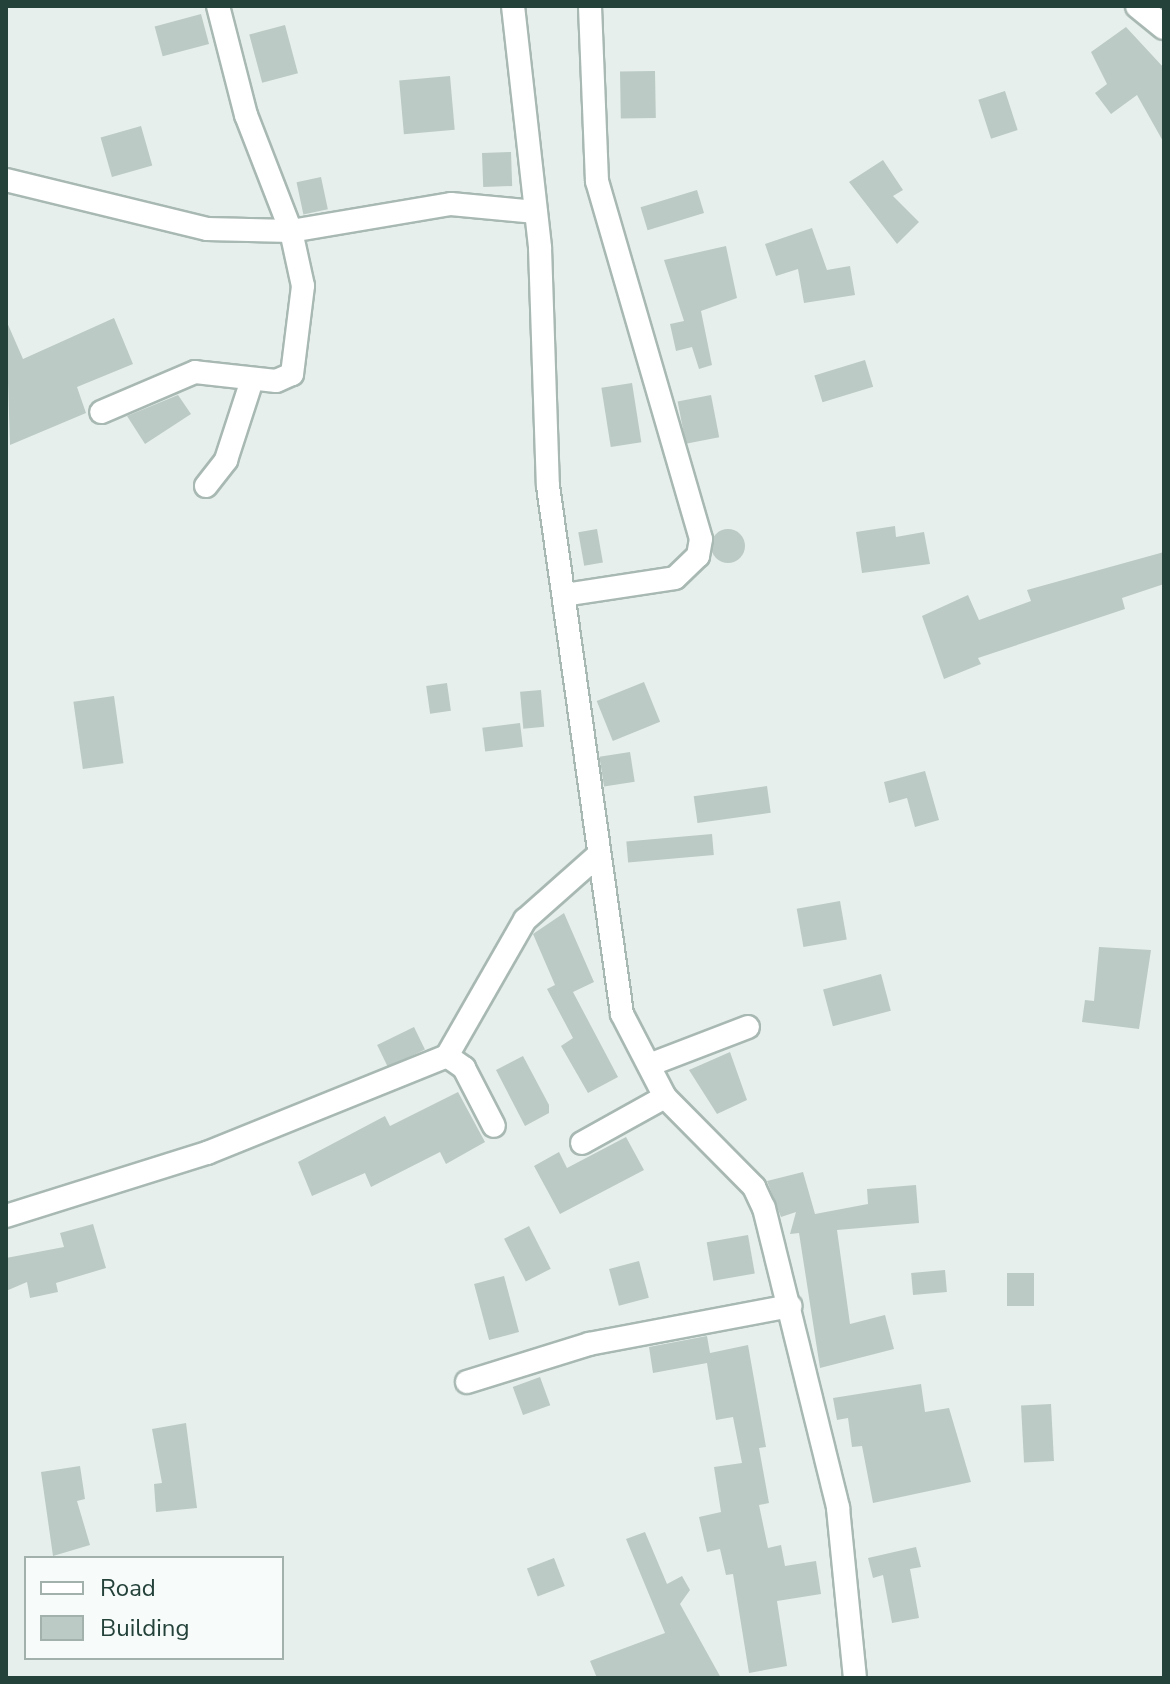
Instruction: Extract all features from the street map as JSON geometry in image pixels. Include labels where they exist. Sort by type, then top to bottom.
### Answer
[{"type":"street","points":[[101,412],[195,372],[252,380],[292,374],[298,359],[303,286],[291,231],[246,115],[218,6]]},
{"type":"street","points":[[513,6],[536,212],[548,486],[597,856],[622,1014],[665,1097],[754,1187],[790,1306],[838,1508],[855,1678]]},
{"type":"street","points":[[564,595],[675,578],[698,556],[701,539],[597,181],[590,6]]},
{"type":"street","points":[[1138,6],[1164,27]]},
{"type":"street","points":[[6,180],[207,229],[291,231],[451,204],[536,212]]},
{"type":"street","points":[[206,486],[226,460],[252,380]]},
{"type":"street","points":[[6,1216],[207,1153],[447,1056],[525,920],[597,856]]},
{"type":"street","points":[[649,1065],[748,1027]]},
{"type":"street","points":[[447,1056],[464,1068],[494,1126]]},
{"type":"street","points":[[582,1143],[665,1097]]},
{"type":"street","points":[[467,1382],[589,1344],[790,1306]]},
{"type":"building","points":[[201,14],[209,44],[163,56],[155,26]]},
{"type":"building","points":[[285,25],[298,73],[262,83],[249,35]]},
{"type":"building","points":[[1126,27],[1164,68],[1164,143],[1137,95],[1111,114],[1095,93],[1107,84],[1091,52]]},
{"type":"building","points":[[655,71],[656,118],[621,119],[620,72]]},
{"type":"building","points":[[450,76],[455,130],[404,134],[399,80]]},
{"type":"building","points":[[1005,91],[1018,130],[991,139],[978,100]]},
{"type":"building","points":[[141,126],[152,165],[112,177],[101,138]]},
{"type":"building","points":[[511,152],[512,186],[483,187],[482,153]]},
{"type":"building","points":[[883,160],[903,190],[893,196],[919,222],[897,244],[849,182]]},
{"type":"building","points":[[321,177],[328,209],[303,214],[297,182]]},
{"type":"building","points":[[697,190],[704,213],[648,230],[641,207]]},
{"type":"building","points":[[812,228],[827,270],[850,266],[855,295],[804,303],[798,269],[776,276],[765,244]]},
{"type":"building","points":[[726,246],[737,298],[701,311],[712,365],[699,369],[692,347],[676,351],[670,324],[684,321],[664,260]]},
{"type":"building","points":[[114,318],[133,364],[77,387],[86,413],[10,445],[6,320],[23,359]]},
{"type":"building","points":[[865,360],[873,387],[823,402],[814,375]]},
{"type":"building","points":[[632,383],[641,442],[611,447],[601,388]]},
{"type":"building","points":[[178,395],[191,414],[145,444],[127,416]]},
{"type":"building","points":[[711,395],[719,437],[686,444],[678,401]]},
{"type":"building","points":[[895,526],[896,537],[924,532],[930,564],[862,573],[856,532]]},
{"type":"building","points":[[597,529],[603,562],[584,566],[578,532]]},
{"type":"building","points":[[728,529],[740,534],[745,546],[740,558],[728,563],[716,558],[711,546],[716,534]]},
{"type":"building","points":[[1164,552],[1164,584],[1122,598],[1125,609],[978,658],[981,664],[944,679],[922,616],[968,595],[979,620],[1031,601],[1027,590]]},
{"type":"building","points":[[644,682],[660,722],[613,741],[597,701]]},
{"type":"building","points":[[447,683],[451,711],[430,714],[426,686]]},
{"type":"building","points":[[541,690],[544,727],[523,729],[520,692]]},
{"type":"building","points":[[114,696],[123,763],[83,769],[73,702]]},
{"type":"building","points":[[520,723],[523,747],[485,751],[482,728]]},
{"type":"building","points":[[630,752],[635,782],[604,786],[599,757]]},
{"type":"building","points":[[925,771],[939,820],[915,827],[907,798],[889,803],[884,782]]},
{"type":"building","points":[[767,786],[771,813],[697,823],[694,796]]},
{"type":"building","points":[[712,834],[714,855],[628,862],[626,841]]},
{"type":"building","points":[[840,901],[847,939],[803,947],[797,909]]},
{"type":"building","points":[[564,913],[594,982],[573,992],[618,1077],[588,1093],[561,1046],[573,1038],[547,989],[555,985],[533,934]]},
{"type":"building","points":[[1099,947],[1151,950],[1139,1029],[1082,1022],[1085,1000],[1094,1001]]},
{"type":"building","points":[[881,974],[891,1011],[833,1026],[823,990]]},
{"type":"building","points":[[414,1027],[425,1049],[388,1067],[377,1045]]},
{"type":"building","points":[[730,1052],[747,1100],[717,1114],[689,1070]]},
{"type":"building","points":[[523,1056],[549,1105],[549,1113],[525,1126],[496,1070]]},
{"type":"building","points":[[458,1092],[485,1142],[446,1164],[440,1152],[371,1187],[365,1173],[312,1196],[298,1162],[385,1116],[390,1126]]},
{"type":"building","points":[[626,1137],[644,1170],[560,1214],[534,1166],[559,1152],[567,1168]]},
{"type":"building","points":[[803,1172],[815,1214],[868,1204],[867,1189],[916,1185],[919,1223],[837,1230],[850,1324],[885,1315],[894,1349],[820,1368],[799,1233],[790,1234],[796,1212],[781,1217],[767,1181]]},
{"type":"building","points":[[93,1224],[106,1268],[56,1283],[58,1292],[30,1298],[27,1282],[6,1291],[6,1258],[64,1247],[60,1233]]},
{"type":"building","points":[[529,1226],[551,1269],[526,1281],[504,1239]]},
{"type":"building","points":[[748,1235],[755,1273],[713,1281],[707,1242]]},
{"type":"building","points":[[639,1261],[649,1298],[619,1306],[609,1269]]},
{"type":"building","points":[[945,1270],[947,1292],[913,1295],[911,1273]]},
{"type":"building","points":[[1007,1273],[1034,1273],[1034,1306],[1007,1306]]},
{"type":"building","points":[[504,1276],[519,1332],[489,1340],[474,1284]]},
{"type":"building","points":[[707,1336],[710,1353],[748,1345],[766,1447],[759,1448],[769,1503],[759,1505],[768,1548],[781,1545],[785,1566],[816,1561],[821,1594],[777,1601],[787,1666],[749,1673],[733,1574],[726,1575],[720,1549],[707,1552],[699,1517],[721,1512],[714,1467],[742,1463],[733,1417],[716,1420],[707,1363],[653,1373],[649,1347]]},
{"type":"building","points":[[540,1377],[550,1405],[523,1415],[513,1387]]},
{"type":"building","points":[[921,1384],[925,1412],[949,1408],[971,1482],[873,1503],[862,1446],[852,1447],[848,1418],[837,1420],[833,1398]]},
{"type":"building","points":[[1051,1404],[1054,1461],[1024,1462],[1021,1406]]},
{"type":"building","points":[[186,1423],[197,1508],[156,1512],[154,1484],[162,1483],[152,1429]]},
{"type":"building","points":[[80,1466],[85,1499],[77,1501],[90,1545],[53,1556],[41,1472]]},
{"type":"building","points":[[645,1532],[667,1584],[682,1576],[690,1590],[680,1604],[721,1678],[597,1678],[590,1661],[665,1633],[626,1539]]},
{"type":"building","points":[[916,1547],[921,1567],[910,1569],[919,1618],[892,1623],[883,1575],[873,1578],[868,1558]]},
{"type":"building","points":[[554,1558],[565,1586],[538,1596],[527,1568]]}]
